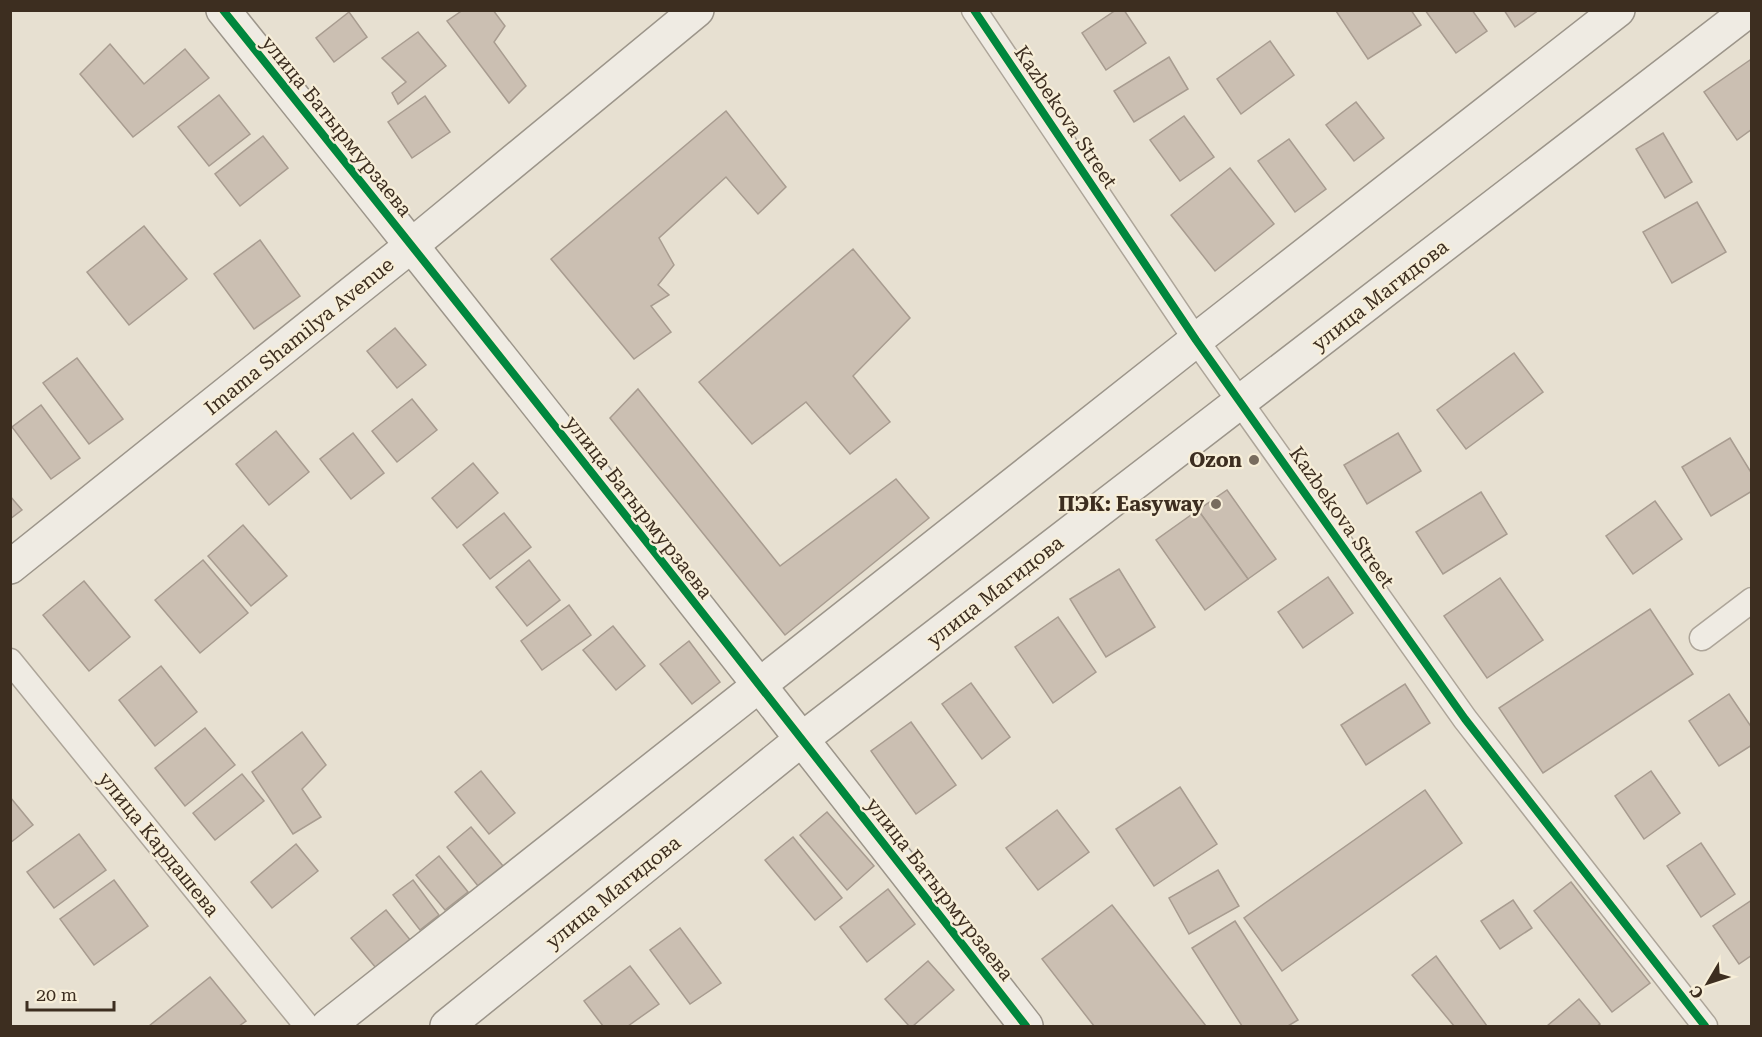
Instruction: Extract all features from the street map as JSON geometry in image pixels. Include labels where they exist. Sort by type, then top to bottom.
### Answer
[{"type":"main road","name":"улица Батырмурзаева","points":[[223,10],[412,245],[1026,1026]]},
{"type":"main road","name":"Imama Shamilya Avenue","points":[[10,567],[412,245],[697,10]]},
{"type":"main road","points":[[328,1026],[1196,340],[1618,10]]},
{"type":"main road","name":"улица Магидова","points":[[447,1026],[802,739],[1749,10]]},
{"type":"street","name":"Kazbekova Street","points":[[974,10],[1196,340],[1464,720],[1705,1026]]},
{"type":"street","points":[[1702,638],[1752,600]]},
{"type":"street","name":"улица Кардашева","points":[[10,661],[307,1026]]},
{"type":"building","points":[[463,10],[493,10],[505,26],[494,42],[526,86],[509,103],[447,21]]},
{"type":"building","points":[[1116,10],[1124,10],[1146,43],[1106,70],[1082,33]]},
{"type":"building","points":[[1411,10],[1421,25],[1368,59],[1336,11]]},
{"type":"building","points":[[1425,10],[1472,10],[1487,31],[1456,53]]},
{"type":"building","points":[[1504,10],[1539,10],[1515,27]]},
{"type":"building","points":[[349,12],[367,37],[334,62],[316,38]]},
{"type":"building","points":[[418,32],[446,66],[398,104],[392,93],[406,82],[382,58]]},
{"type":"building","points":[[1270,41],[1294,75],[1241,114],[1217,79]]},
{"type":"building","points":[[110,44],[144,84],[185,49],[209,78],[133,137],[80,74]]},
{"type":"building","points":[[1169,57],[1188,89],[1134,122],[1114,91]]},
{"type":"building","points":[[1750,60],[1752,63],[1752,129],[1737,140],[1704,92]]},
{"type":"building","points":[[219,95],[250,134],[209,166],[178,127]]},
{"type":"building","points":[[425,96],[450,132],[412,158],[388,122]]},
{"type":"building","points":[[1356,102],[1384,138],[1354,161],[1326,125]]},
{"type":"building","points":[[726,111],[786,187],[758,214],[726,177],[659,238],[674,265],[658,285],[669,295],[651,306],[671,332],[634,359],[551,259]]},
{"type":"building","points":[[1184,116],[1214,157],[1180,181],[1150,140]]},
{"type":"building","points":[[1663,133],[1692,182],[1665,198],[1636,149]]},
{"type":"building","points":[[263,136],[288,168],[240,206],[215,174]]},
{"type":"building","points":[[1289,139],[1326,189],[1295,212],[1258,161]]},
{"type":"building","points":[[1230,168],[1274,224],[1215,271],[1171,215]]},
{"type":"building","points":[[1697,202],[1726,252],[1672,283],[1643,232]]},
{"type":"building","points":[[144,226],[187,279],[129,325],[87,272]]},
{"type":"building","points":[[260,240],[300,296],[254,329],[214,274]]},
{"type":"building","points":[[853,249],[910,318],[853,376],[890,422],[850,454],[806,402],[752,444],[699,382]]},
{"type":"building","points":[[395,328],[426,365],[397,388],[367,351]]},
{"type":"building","points":[[1514,353],[1543,392],[1466,449],[1437,410]]},
{"type":"building","points":[[77,358],[123,419],[89,444],[43,383]]},
{"type":"building","points":[[638,389],[780,566],[896,479],[929,518],[785,635],[610,418]]},
{"type":"building","points":[[412,399],[437,430],[397,462],[372,431]]},
{"type":"building","points":[[41,405],[80,458],[51,479],[12,427]]},
{"type":"building","points":[[276,431],[309,472],[269,505],[236,464]]},
{"type":"building","points":[[353,433],[384,473],[351,499],[320,459]]},
{"type":"building","points":[[1398,433],[1421,471],[1367,504],[1344,465]]},
{"type":"building","points":[[1730,438],[1752,474],[1752,491],[1711,516],[1682,467]]},
{"type":"building","points":[[473,463],[498,493],[457,528],[432,498]]},
{"type":"building","points":[[1227,490],[1276,559],[1248,579],[1198,510]]},
{"type":"building","points":[[1481,492],[1507,534],[1443,574],[1416,532]]},
{"type":"building","points":[[10,496],[22,510],[10,519]]},
{"type":"building","points":[[1655,501],[1682,539],[1633,574],[1606,536]]},
{"type":"building","points":[[1198,510],[1248,579],[1205,610],[1156,540]]},
{"type":"building","points":[[504,513],[531,547],[490,579],[463,545]]},
{"type":"building","points":[[243,525],[287,576],[251,606],[208,556]]},
{"type":"building","points":[[203,560],[248,613],[200,653],[155,600]]},
{"type":"building","points":[[529,560],[560,600],[527,626],[496,587]]},
{"type":"building","points":[[1119,569],[1155,627],[1106,657],[1070,599]]},
{"type":"building","points":[[1328,577],[1353,613],[1303,648],[1278,612]]},
{"type":"building","points":[[1500,578],[1543,640],[1487,678],[1444,616]]},
{"type":"building","points":[[84,581],[130,637],[89,671],[43,615]]},
{"type":"building","points":[[569,605],[591,635],[542,670],[521,641]]},
{"type":"building","points":[[1650,609],[1693,674],[1543,773],[1499,708]]},
{"type":"building","points":[[1058,617],[1096,672],[1053,703],[1015,647]]},
{"type":"building","points":[[613,626],[645,666],[616,690],[583,650]]},
{"type":"building","points":[[689,641],[720,682],[692,704],[660,664]]},
{"type":"building","points":[[161,666],[197,712],[155,746],[119,700]]},
{"type":"building","points":[[971,683],[1010,737],[982,759],[942,704]]},
{"type":"building","points":[[1405,684],[1430,723],[1366,765],[1341,725]]},
{"type":"building","points":[[1729,694],[1752,728],[1752,745],[1719,766],[1689,721]]},
{"type":"building","points":[[911,722],[956,785],[916,814],[871,751]]},
{"type":"building","points":[[205,728],[235,765],[185,806],[155,768]]},
{"type":"building","points":[[302,732],[326,765],[302,789],[321,817],[293,834],[252,772]]},
{"type":"building","points":[[481,771],[515,813],[489,834],[455,792]]},
{"type":"building","points":[[1651,771],[1680,813],[1644,839],[1615,796]]},
{"type":"building","points":[[242,774],[264,801],[215,840],[193,813]]},
{"type":"building","points":[[1180,787],[1217,844],[1154,886],[1116,829]]},
{"type":"building","points":[[1425,790],[1462,843],[1282,971],[1244,918]]},
{"type":"building","points":[[10,797],[33,825],[10,843]]},
{"type":"building","points":[[1057,810],[1089,852],[1038,890],[1006,848]]},
{"type":"building","points":[[827,812],[874,866],[847,890],[800,835]]},
{"type":"building","points":[[471,827],[503,866],[478,886],[447,847]]},
{"type":"building","points":[[79,834],[106,870],[54,908],[27,872]]},
{"type":"building","points":[[793,837],[842,898],[815,920],[765,860]]},
{"type":"building","points":[[1701,843],[1735,894],[1701,917],[1667,866]]},
{"type":"building","points":[[296,844],[318,871],[272,908],[251,882]]},
{"type":"building","points":[[439,856],[468,892],[445,910],[416,875]]},
{"type":"building","points":[[1218,870],[1239,906],[1189,934],[1169,898]]},
{"type":"building","points":[[114,880],[148,926],[94,965],[60,919]]},
{"type":"building","points":[[413,880],[439,915],[420,930],[393,895]]},
{"type":"building","points":[[1571,882],[1650,983],[1612,1012],[1534,911]]},
{"type":"building","points":[[888,889],[915,924],[867,962],[840,927]]},
{"type":"building","points":[[1513,900],[1532,928],[1500,949],[1481,921]]},
{"type":"building","points":[[1752,900],[1752,955],[1739,964],[1713,926]]},
{"type":"building","points":[[1112,905],[1206,1026],[1094,1026],[1042,959]]},
{"type":"building","points":[[386,910],[415,946],[381,974],[351,938]]},
{"type":"building","points":[[1235,921],[1298,1020],[1288,1026],[1242,1026],[1192,948]]},
{"type":"building","points":[[680,928],[721,983],[690,1004],[650,950]]},
{"type":"building","points":[[1436,956],[1487,1026],[1454,1026],[1412,975]]},
{"type":"building","points":[[928,961],[954,990],[913,1026],[909,1026],[885,999]]},
{"type":"building","points":[[630,966],[659,1004],[628,1026],[603,1026],[584,1001]]},
{"type":"building","points":[[210,977],[246,1021],[239,1026],[149,1026]]},
{"type":"building","points":[[1579,999],[1600,1024],[1597,1026],[1547,1026]]},
{"type":"cycle path","points":[[223,10],[627,517],[1026,1026]]},
{"type":"cycle path","points":[[974,10],[1196,340],[1465,719],[1705,1026]]},
{"type":"place","name":"Ozon","points":[[1254,460]]},
{"type":"place","name":"ПЭК: Easyway","points":[[1216,504]]}]
